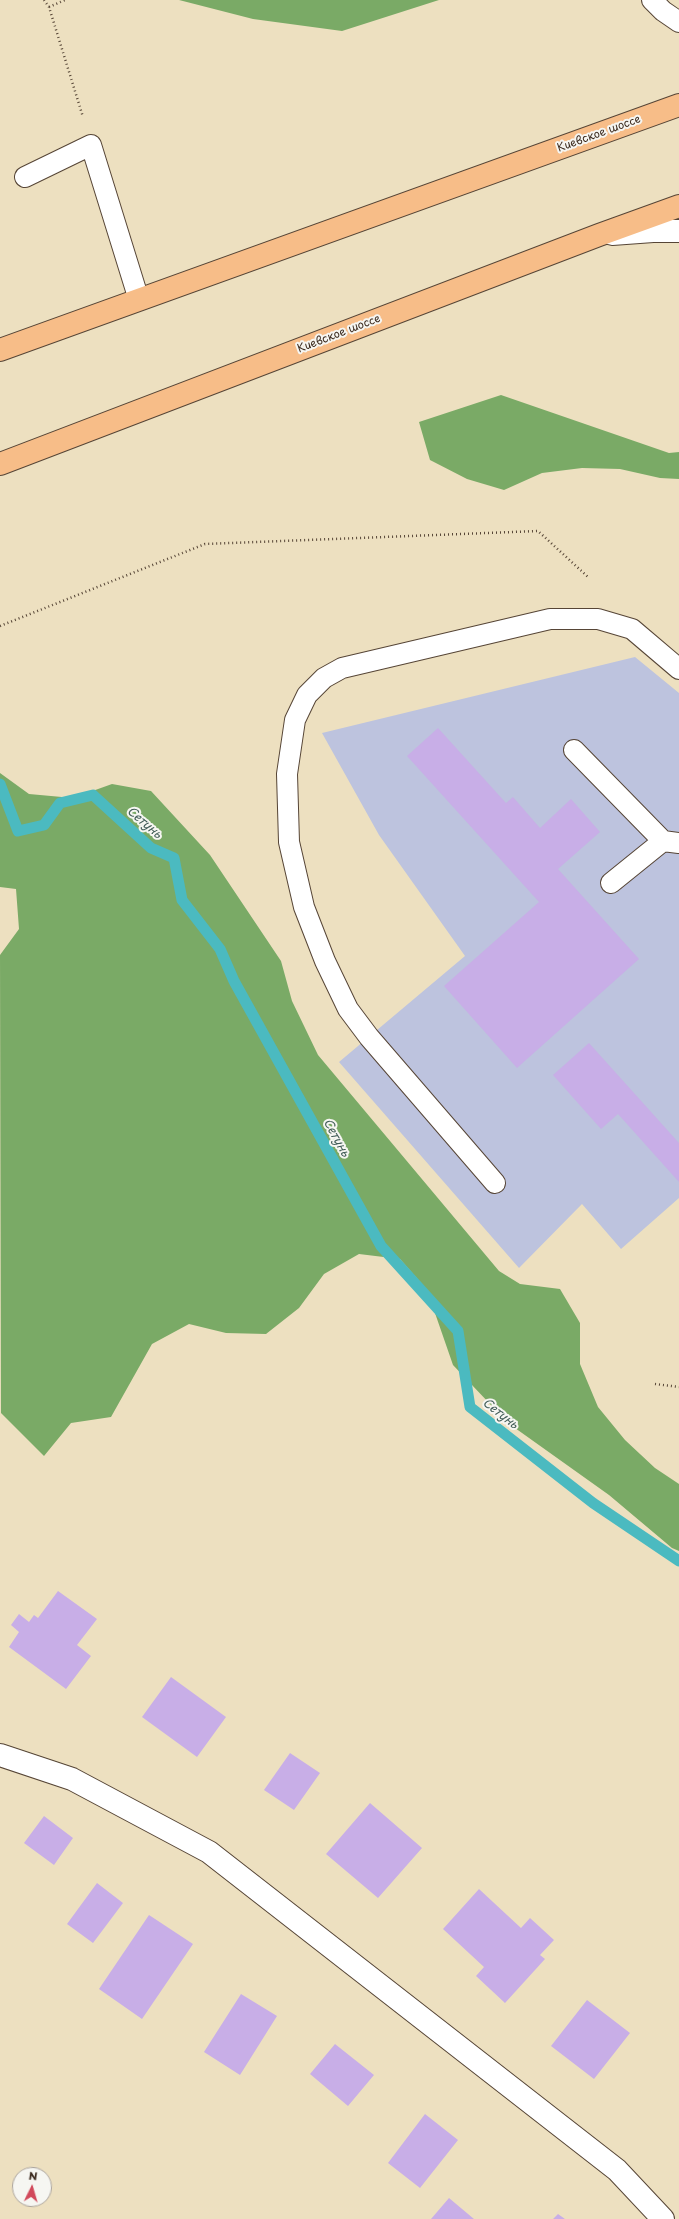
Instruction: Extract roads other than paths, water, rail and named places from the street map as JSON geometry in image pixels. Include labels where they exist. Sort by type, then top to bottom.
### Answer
[{"type":"highway","name":"Киевское шоссе","points":[[0,350],[679,105]]},
{"type":"highway","name":"Киевское шоссе","points":[[0,464],[599,235],[679,206]]},
{"type":"street","points":[[599,235],[653,231],[679,231]]},
{"type":"street","points":[[0,1755],[72,1779],[209,1852],[616,2170],[663,2219]]},
{"type":"lane","points":[[652,0],[663,11],[679,22]]},
{"type":"lane","points":[[26,177],[91,145],[139,300]]},
{"type":"lane","points":[[495,1183],[369,1037],[348,1009],[325,961],[304,907],[289,842],[287,774],[295,720],[307,695],[324,678],[342,668],[550,619],[598,619],[632,630],[679,669]]},
{"type":"lane","points":[[574,750],[671,842],[611,883]]},
{"type":"waterway","name":"Сетунь","points":[[0,784],[18,831],[44,825],[60,803],[93,795],[151,848],[174,858],[182,900],[220,949],[234,981],[381,1246],[458,1331],[470,1407],[593,1503],[679,1561]]}]
